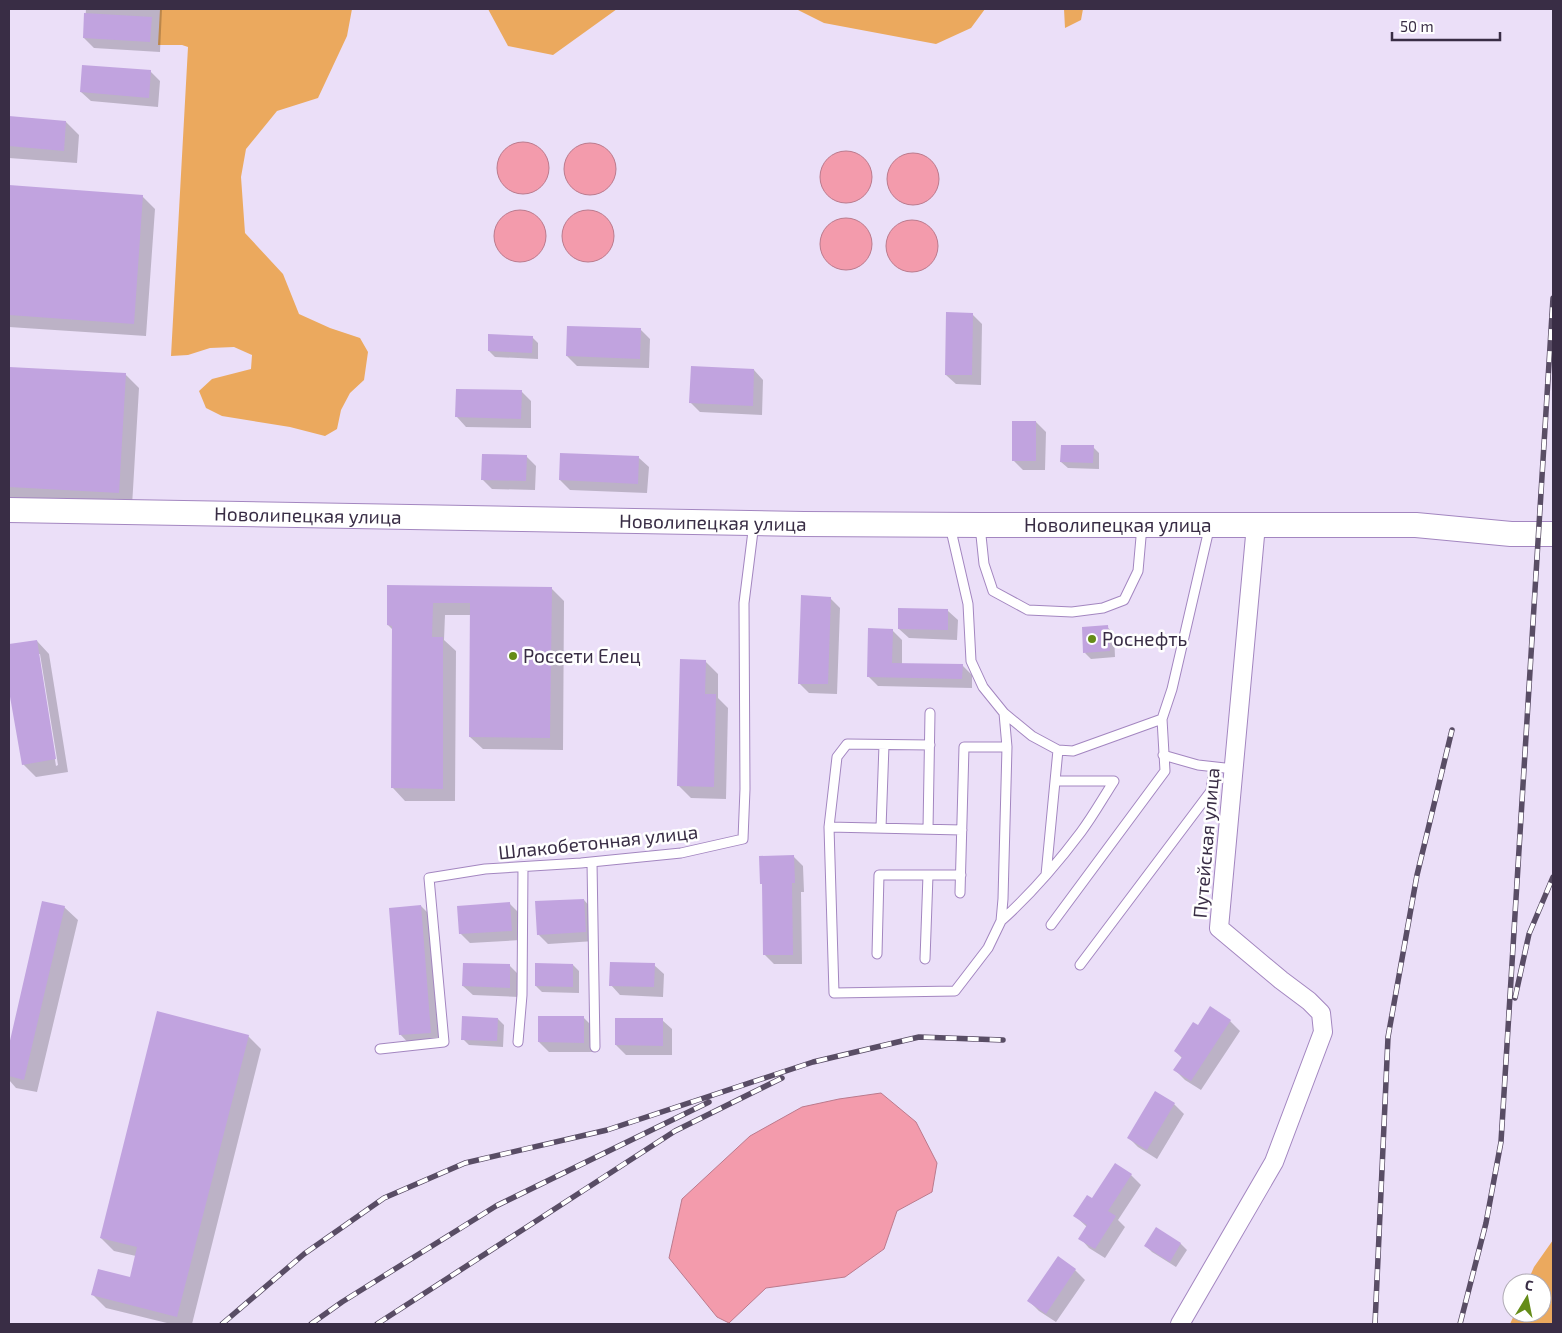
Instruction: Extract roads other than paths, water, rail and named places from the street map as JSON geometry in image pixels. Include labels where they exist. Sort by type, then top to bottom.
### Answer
[{"type":"street","name":"Новолипецкая улица","points":[[9,510],[980,526],[1416,525],[1511,534],[1553,534]]},
{"type":"street","name":"Путейская улица","points":[[1180,1324],[1274,1162],[1323,1032],[1321,1014],[1309,1001],[1219,928],[1256,525]]},
{"type":"lane","name":"Шлакобетонная улица","points":[[380,1050],[444,1042],[429,878],[485,869],[681,854],[742,839],[745,790],[744,603],[754,523]]},
{"type":"lane","points":[[950,525],[968,604],[970,661],[983,687],[1004,713],[1032,736],[1058,750],[1073,751],[1162,719]]},
{"type":"lane","points":[[980,526],[984,564],[993,591],[1028,610],[1072,612],[1103,608],[1124,600],[1138,571],[1142,525]]},
{"type":"lane","points":[[1051,925],[1165,771],[1162,719],[1174,680],[1210,525]]},
{"type":"lane","points":[[928,829],[930,712]]},
{"type":"lane","points":[[930,745],[847,744],[837,757],[829,827],[834,993],[955,991],[988,948],[1001,920],[1003,899],[1007,747],[1004,713]]},
{"type":"lane","points":[[881,828],[884,744]]},
{"type":"lane","points":[[960,893],[964,747],[1007,747]]},
{"type":"lane","points":[[1046,875],[1058,750]]},
{"type":"lane","points":[[1163,755],[1198,764],[1234,769]]},
{"type":"lane","points":[[1080,965],[1211,792],[1214,767]]},
{"type":"lane","points":[[1001,920],[1023,902],[1081,832],[1114,781],[1056,781]]},
{"type":"lane","points":[[829,827],[962,830]]},
{"type":"lane","points":[[592,862],[595,1047]]},
{"type":"lane","points":[[518,1042],[522,978],[523,867]]},
{"type":"lane","points":[[877,954],[879,875],[961,875]]},
{"type":"lane","points":[[925,959],[928,875]]},
{"type":"railway","points":[[1460,1324],[1486,1223],[1501,1142],[1553,298]]},
{"type":"railway","points":[[1375,1324],[1388,1037],[1417,875],[1452,730]]},
{"type":"railway","points":[[1515,998],[1529,934],[1553,877]]},
{"type":"railway","points":[[222,1324],[304,1254],[384,1198],[465,1163],[607,1130],[813,1062],[919,1037],[1003,1040]]},
{"type":"railway","points":[[377,1324],[675,1131],[782,1078]]},
{"type":"railway","points":[[311,1324],[342,1302],[496,1206],[709,1102]]},
{"type":"place","name":"Роснефть","points":[[1092,639]]},
{"type":"place","name":"Россети Елец","points":[[513,656]]}]
